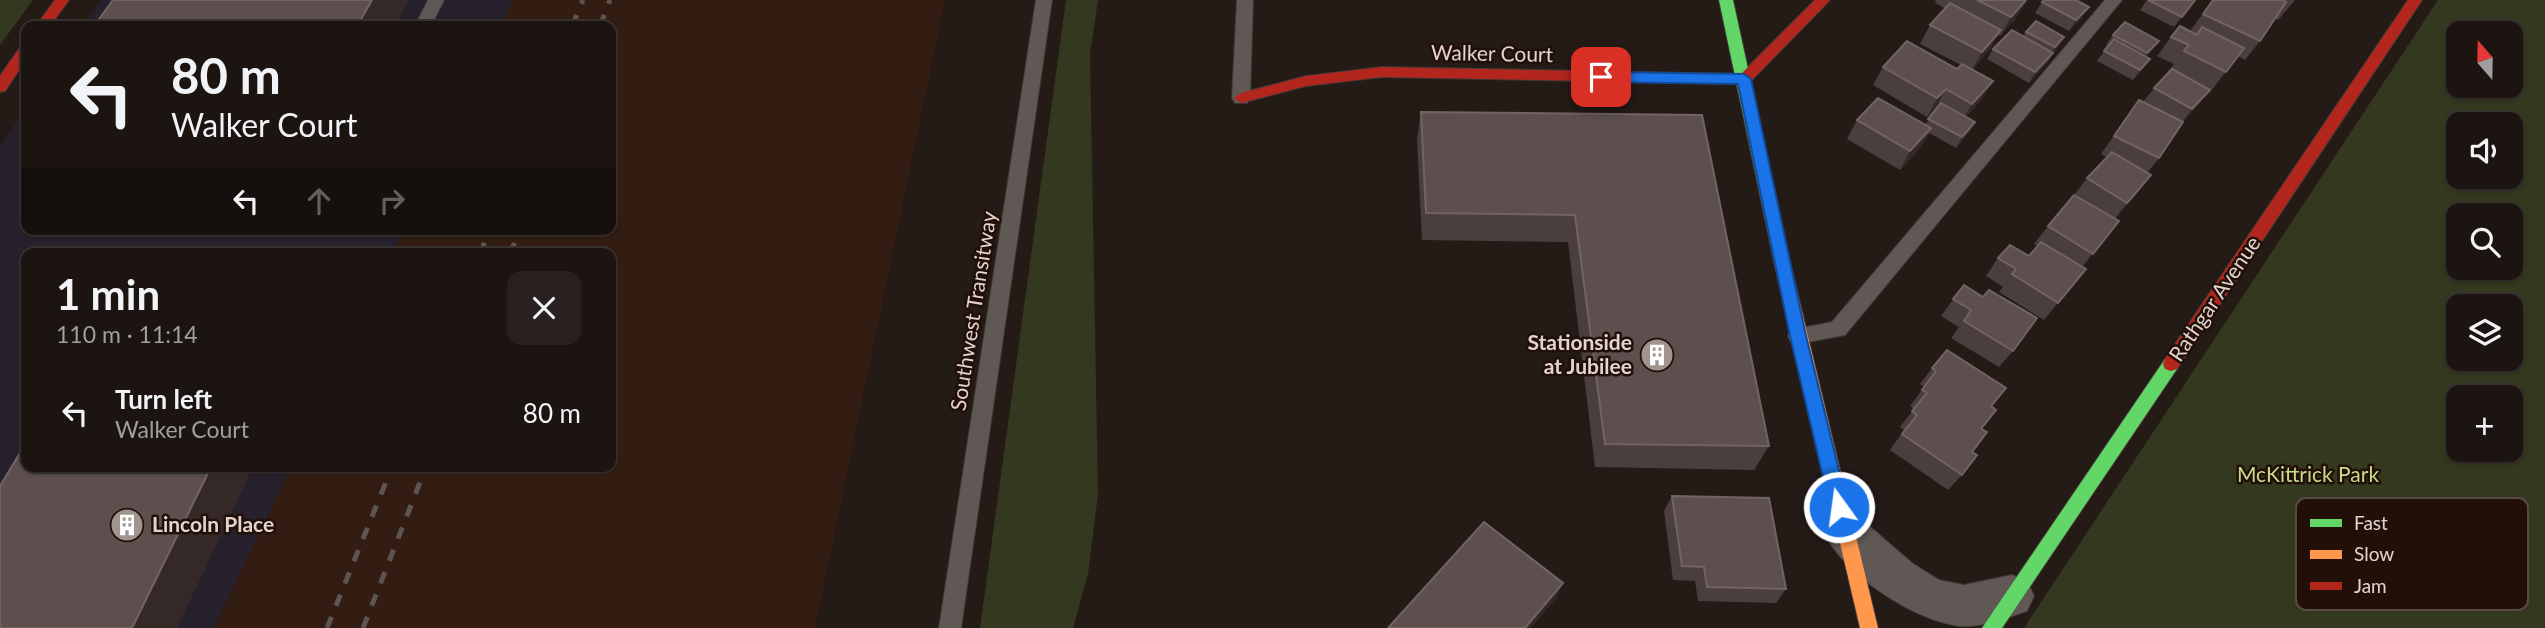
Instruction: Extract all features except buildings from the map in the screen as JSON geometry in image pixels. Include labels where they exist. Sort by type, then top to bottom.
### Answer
[{"type":"street","points":[[47,21],[62,0]]},
{"type":"street","points":[[1726,0],[1798,336],[1869,628]]},
{"type":"street","points":[[1744,79],[1823,0]]},
{"type":"street","name":"Rathgar Avenue","points":[[1845,532],[1888,572],[1923,596],[1960,606],[2001,612],[2298,178],[2415,0]]},
{"type":"street","points":[[0,87],[21,57]]},
{"type":"street","name":"Walker Court","points":[[1241,98],[1306,81],[1382,72],[1744,79]]},
{"type":"lane","points":[[426,21],[436,0]]},
{"type":"lane","name":"Southwest Transitway","points":[[950,628],[1044,0]]},
{"type":"lane","points":[[1241,98],[1245,0]]},
{"type":"lane","points":[[1798,336],[1838,328],[2114,0]]},
{"type":"shaded area","points":[[101,0],[513,0],[502,21],[86,21]]},
{"type":"shaded area","points":[[513,0],[945,0],[815,628],[214,628],[289,472],[616,472],[616,248],[395,248],[401,235],[616,235],[616,21],[502,21]]},
{"type":"shaded area","points":[[21,116],[21,235],[401,235],[395,248],[21,248],[21,472],[289,472],[214,628],[0,628],[0,147]]},
{"type":"green space","points":[[0,0],[33,0],[0,45]]},
{"type":"green space","points":[[1066,0],[1098,0],[1090,54],[1098,494],[1088,574],[1073,628],[980,628]]},
{"type":"green space","name":"McKittrick Park","points":[[2438,0],[2545,0],[2545,628],[2024,628]]},
{"type":"railway","points":[[574,21],[583,0]]},
{"type":"railway","points":[[602,21],[610,0]]},
{"type":"railway","points":[[482,248],[488,235]]},
{"type":"railway","points":[[512,248],[518,235]]},
{"type":"railway","points":[[327,628],[390,472]]},
{"type":"railway","points":[[363,628],[424,472]]},
{"type":"traffic: fast","points":[[1726,0],[1783,266]]},
{"type":"traffic: fast","points":[[1991,628],[2171,364]]},
{"type":"traffic: slow","points":[[1783,266],[1869,628]]},
{"type":"traffic: jam","points":[[47,21],[62,0]]},
{"type":"traffic: jam","points":[[1241,98],[1306,81],[1382,72],[1744,79],[1823,0]]},
{"type":"traffic: jam","points":[[2171,364],[2415,0]]},
{"type":"traffic: jam","points":[[0,87],[21,57]]},
{"type":"place","name":"Stationside at Jubilee","points":[[1657,355]]},
{"type":"place","name":"Lincoln Place","points":[[127,525]]},
{"type":"route","points":[[1601,77],[1744,79],[1798,336],[1839,507]]}]
